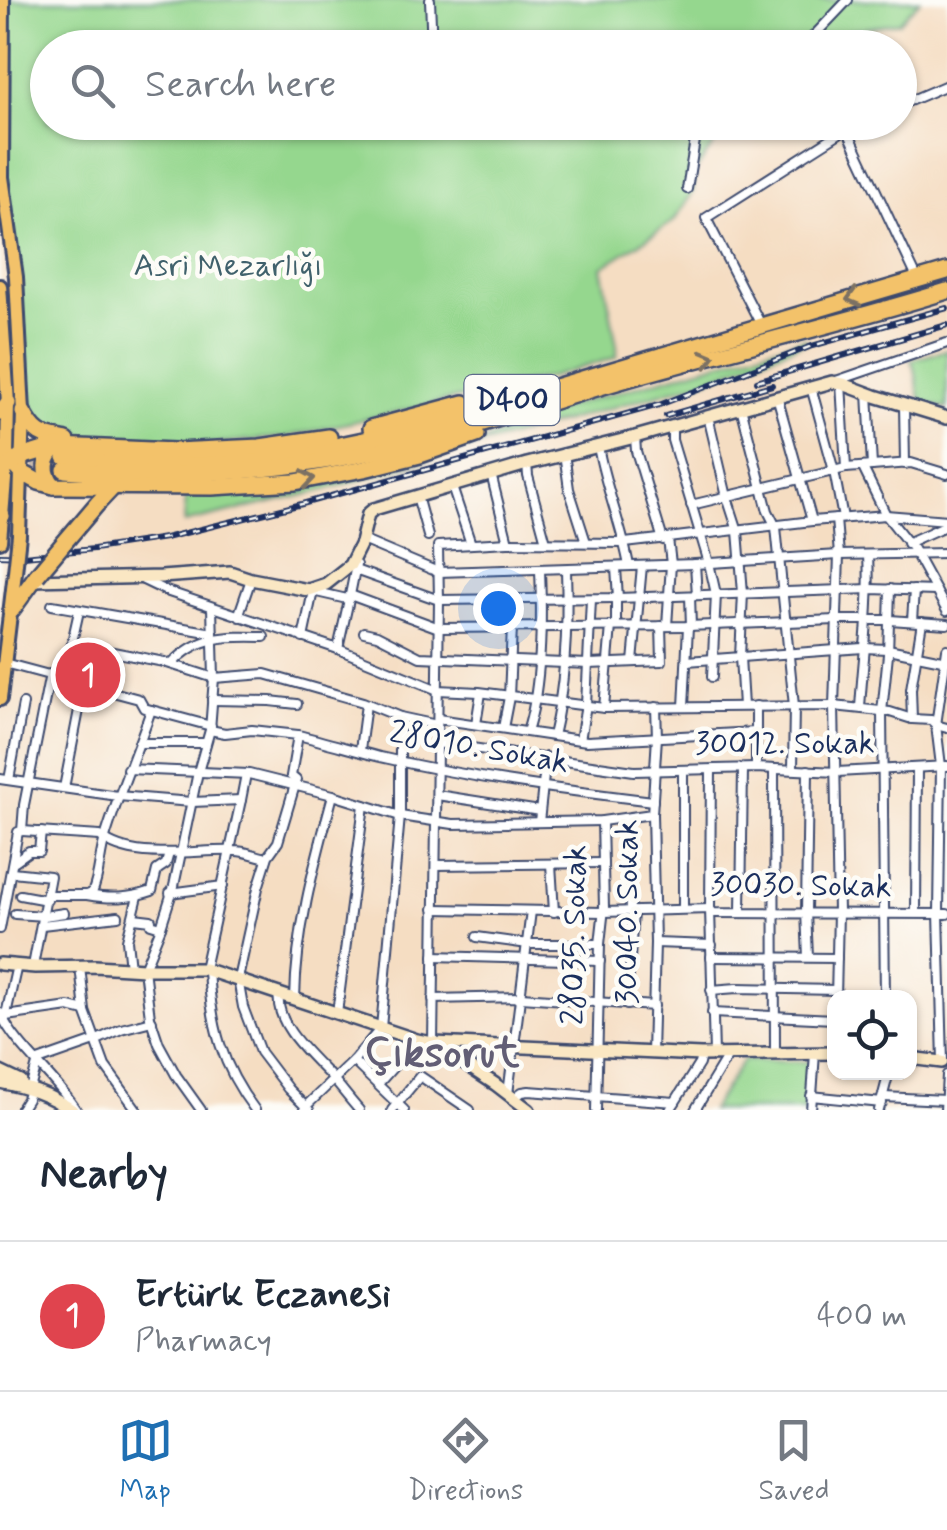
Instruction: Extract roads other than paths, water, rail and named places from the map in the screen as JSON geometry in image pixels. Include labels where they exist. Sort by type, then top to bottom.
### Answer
[{"type":"highway","name":"D400","points":[[62,458],[188,464],[324,449],[410,430],[947,271]]},
{"type":"highway","name":"D400","points":[[62,458],[113,474],[190,474],[331,460],[433,438],[616,382],[947,292]]},
{"type":"highway","points":[[10,463],[39,482],[54,486],[212,488],[295,482],[364,470],[420,454],[616,382]]},
{"type":"highway","points":[[23,412],[40,436],[90,447],[176,450],[260,446],[320,439],[477,400],[566,384]]},
{"type":"highway","points":[[10,463],[62,458],[90,447]]},
{"type":"highway","points":[[54,486],[47,478],[45,464],[49,454],[62,458]]},
{"type":"highway","points":[[4,616],[114,486]]},
{"type":"main road","points":[[0,538],[10,463],[23,412],[16,277],[2,178],[3,0]]},
{"type":"main road","points":[[0,286],[4,408],[19,536],[4,616],[0,700]]},
{"type":"street","points":[[430,0],[431,30]]},
{"type":"street","points":[[819,30],[848,0]]},
{"type":"street","points":[[917,98],[947,85]]},
{"type":"street","points":[[687,189],[695,140]]},
{"type":"street","points":[[761,325],[706,218],[827,140]]},
{"type":"street","points":[[852,140],[918,280]]},
{"type":"street","points":[[338,649],[361,541],[368,514],[374,510],[491,474],[836,383],[947,343]]},
{"type":"street","points":[[836,383],[947,418]]},
{"type":"street","points":[[836,383],[846,468]]},
{"type":"street","points":[[811,387],[834,471],[840,519],[834,706],[836,990]]},
{"type":"street","points":[[868,393],[868,467],[886,515],[916,554],[947,611]]},
{"type":"street","points":[[777,396],[812,521]]},
{"type":"street","points":[[904,405],[905,464]]},
{"type":"street","points":[[741,406],[768,511],[776,526],[794,706],[792,770]]},
{"type":"street","points":[[708,416],[738,531],[743,593],[743,706]]},
{"type":"street","points":[[672,426],[672,440],[716,594],[712,676]]},
{"type":"street","points":[[364,632],[420,657],[589,664],[662,661],[671,564],[636,451],[636,437]]},
{"type":"street","points":[[598,446],[629,566]]},
{"type":"street","points":[[564,454],[569,489],[586,542]]},
{"type":"street","points":[[528,464],[546,542]]},
{"type":"street","points":[[691,506],[846,468],[905,464],[947,474]]},
{"type":"street","points":[[491,474],[508,542]]},
{"type":"street","points":[[452,487],[471,544]]},
{"type":"street","points":[[417,496],[428,536]]},
{"type":"street","points":[[433,1043],[438,546],[625,543],[886,515],[947,523]]},
{"type":"street","points":[[908,542],[947,523]]},
{"type":"street","points":[[361,541],[438,572],[947,553]]},
{"type":"street","points":[[311,590],[339,576],[350,565],[361,541]]},
{"type":"street","points":[[860,708],[870,588],[868,555]]},
{"type":"street","points":[[684,706],[695,564]]},
{"type":"street","points":[[633,662],[642,566]]},
{"type":"street","points":[[604,708],[617,598],[616,568]]},
{"type":"street","points":[[553,736],[560,703],[566,569]]},
{"type":"street","points":[[355,570],[439,600],[947,589]]},
{"type":"street","points":[[528,732],[538,662],[540,570]]},
{"type":"street","points":[[35,578],[138,578],[230,572],[347,599],[350,595]]},
{"type":"street","points":[[138,578],[212,608],[338,649],[438,690],[604,708],[834,706],[930,720],[947,728]]},
{"type":"street","points":[[240,616],[252,579]]},
{"type":"street","points":[[303,638],[311,590]]},
{"type":"street","points":[[885,990],[882,712],[890,590]]},
{"type":"street","points":[[912,719],[917,621],[914,590]]},
{"type":"street","points":[[350,595],[439,628],[741,625],[836,620],[947,624]]},
{"type":"street","points":[[580,740],[586,707],[590,599]]},
{"type":"street","points":[[52,605],[213,636],[264,637]]},
{"type":"street","points":[[201,1110],[159,1044],[144,969],[162,927],[211,728],[212,608]]},
{"type":"street","points":[[64,678],[78,611]]},
{"type":"street","points":[[502,728],[509,697],[512,626]]},
{"type":"street","points":[[172,664],[184,650],[213,636]]},
{"type":"street","points":[[72,644],[172,664],[214,678],[265,674],[400,717],[438,722],[580,740],[756,732]]},
{"type":"street","points":[[687,661],[863,648],[916,653],[946,661]]},
{"type":"street","points":[[917,1059],[944,1062],[944,766],[936,724],[947,649]]},
{"type":"street","name":"28010. Sokak","points":[[4,664],[140,698],[144,708],[225,732],[252,730],[298,735],[437,769],[542,788],[653,801]]},
{"type":"street","points":[[22,831],[50,674]]},
{"type":"street","points":[[64,788],[84,684]]},
{"type":"street","points":[[476,724],[481,693]]},
{"type":"street","points":[[212,700],[297,704]]},
{"type":"street","points":[[23,704],[4,779],[118,796],[192,802],[241,800]]},
{"type":"street","points":[[360,750],[366,704]]},
{"type":"street","points":[[756,706],[756,768]]},
{"type":"street","name":"30040. Sokak","points":[[652,1054],[656,707]]},
{"type":"street","points":[[87,895],[96,884],[104,840],[151,710]]},
{"type":"street","points":[[298,735],[291,776],[296,780],[278,842],[267,858],[258,888],[238,980],[243,1007],[260,1052],[304,1108],[381,1028],[400,816],[400,717]]},
{"type":"street","points":[[139,743],[206,743]]},
{"type":"street","name":"30012. Sokak","points":[[437,743],[634,771],[756,768],[836,772],[944,766]]},
{"type":"street","points":[[539,822],[546,757]]},
{"type":"street","points":[[916,768],[916,912]]},
{"type":"street","points":[[741,912],[743,769]]},
{"type":"street","points":[[127,770],[246,774],[400,816],[437,822],[602,820],[652,814]]},
{"type":"street","points":[[683,910],[684,770]]},
{"type":"street","points":[[511,1096],[528,1091],[596,1095],[673,1106],[707,1054],[712,1013],[711,770]]},
{"type":"street","points":[[774,770],[775,1054]]},
{"type":"street","points":[[808,770],[808,957]]},
{"type":"street","points":[[246,774],[206,971],[216,1038],[233,1079],[254,1110]]},
{"type":"street","points":[[294,999],[301,928],[333,795]]},
{"type":"street","points":[[437,795],[540,811]]},
{"type":"street","points":[[338,1013],[364,805]]},
{"type":"street","name":"28035. Sokak","points":[[596,1110],[602,820]]},
{"type":"street","points":[[0,929],[18,832],[100,836],[120,847],[182,854],[238,850],[267,858]]},
{"type":"street","points":[[14,860],[29,851],[38,851],[41,832]]},
{"type":"street","points":[[627,1005],[632,912],[628,846]]},
{"type":"street","points":[[20,895],[87,895],[108,899],[138,896],[152,891],[157,870],[166,864],[168,852]]},
{"type":"street","points":[[551,864],[554,912]]},
{"type":"street","points":[[436,866],[603,864]]},
{"type":"street","points":[[12,872],[50,876],[33,966]]},
{"type":"street","points":[[170,893],[223,886]]},
{"type":"street","points":[[130,968],[127,940],[138,896]]},
{"type":"street","name":"30030. Sokak","points":[[434,909],[632,912],[710,908],[713,913],[943,913]]},
{"type":"street","points":[[511,1096],[531,911]]},
{"type":"street","points":[[43,920],[64,913]]},
{"type":"street","points":[[15,914],[43,920],[118,916]]},
{"type":"street","points":[[134,918],[151,920],[151,924],[162,927]]},
{"type":"street","points":[[477,937],[528,944],[600,944]]},
{"type":"street","points":[[655,943],[712,945]]},
{"type":"street","points":[[434,956],[600,961]]},
{"type":"street","points":[[712,957],[837,958]]},
{"type":"street","points":[[0,964],[206,971],[433,1043],[652,1054],[827,1053]]},
{"type":"street","points":[[4,1017],[18,965]]},
{"type":"street","points":[[80,966],[84,1010],[104,1066],[137,1110]]},
{"type":"street","points":[[711,990],[827,993]]},
{"type":"street","points":[[278,993],[277,1001],[302,1048],[359,1110]]},
{"type":"street","points":[[433,998],[520,997],[654,1006]]},
{"type":"street","points":[[4,1017],[69,1007],[84,1010]]},
{"type":"street","points":[[712,1013],[827,1019]]},
{"type":"street","points":[[4,1017],[63,1089],[74,1110]]},
{"type":"street","points":[[38,1061],[152,1021]]},
{"type":"street","points":[[378,1084],[417,1040]]},
{"type":"street","points":[[433,1043],[529,1110]]},
{"type":"street","points":[[811,1110],[815,1053]]},
{"type":"street","points":[[695,1110],[730,1054]]},
{"type":"street","points":[[20,1110],[38,1061]]},
{"type":"street","points":[[353,1061],[398,1108],[420,1076],[470,1110]]},
{"type":"street","points":[[0,1072],[28,1088]]},
{"type":"street","points":[[811,1096],[945,1105],[947,1075]]},
{"type":"street","points":[[0,1082],[50,1095],[74,1110]]},
{"type":"tunnel","points":[[9,466],[65,470]]},
{"type":"railway","points":[[0,555],[94,549],[165,538],[302,504],[659,405],[812,346],[947,308]]},
{"type":"railway","points":[[757,381],[947,325]]},
{"type":"railway","points":[[666,416],[772,385]]},
{"type":"place","name":"Ertürk Eczanesi","points":[[88,675]]},
{"type":"district","name":"Çıksorut","points":[[442,1054]]},
{"type":"park label","name":"Asri Mezarlığı","points":[[228,266]]}]
